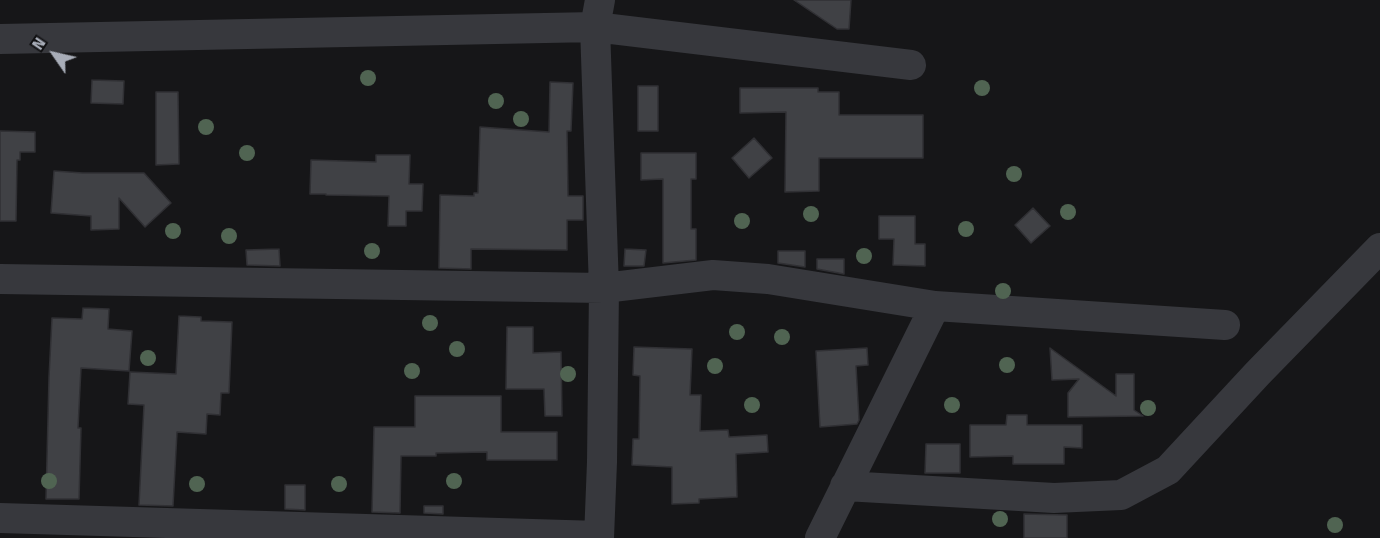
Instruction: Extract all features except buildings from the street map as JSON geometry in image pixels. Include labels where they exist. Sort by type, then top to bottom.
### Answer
[{"type":"street","points":[[0,39],[598,14],[911,65]]},
{"type":"street","points":[[0,518],[599,537],[604,288],[598,14]]},
{"type":"street","points":[[845,486],[1054,498],[1121,495],[1168,470],[1258,373],[1380,248]]},
{"type":"street","points":[[0,279],[604,288],[713,275],[768,279],[935,306],[1225,325]]},
{"type":"street","points":[[820,538],[935,306]]}]
